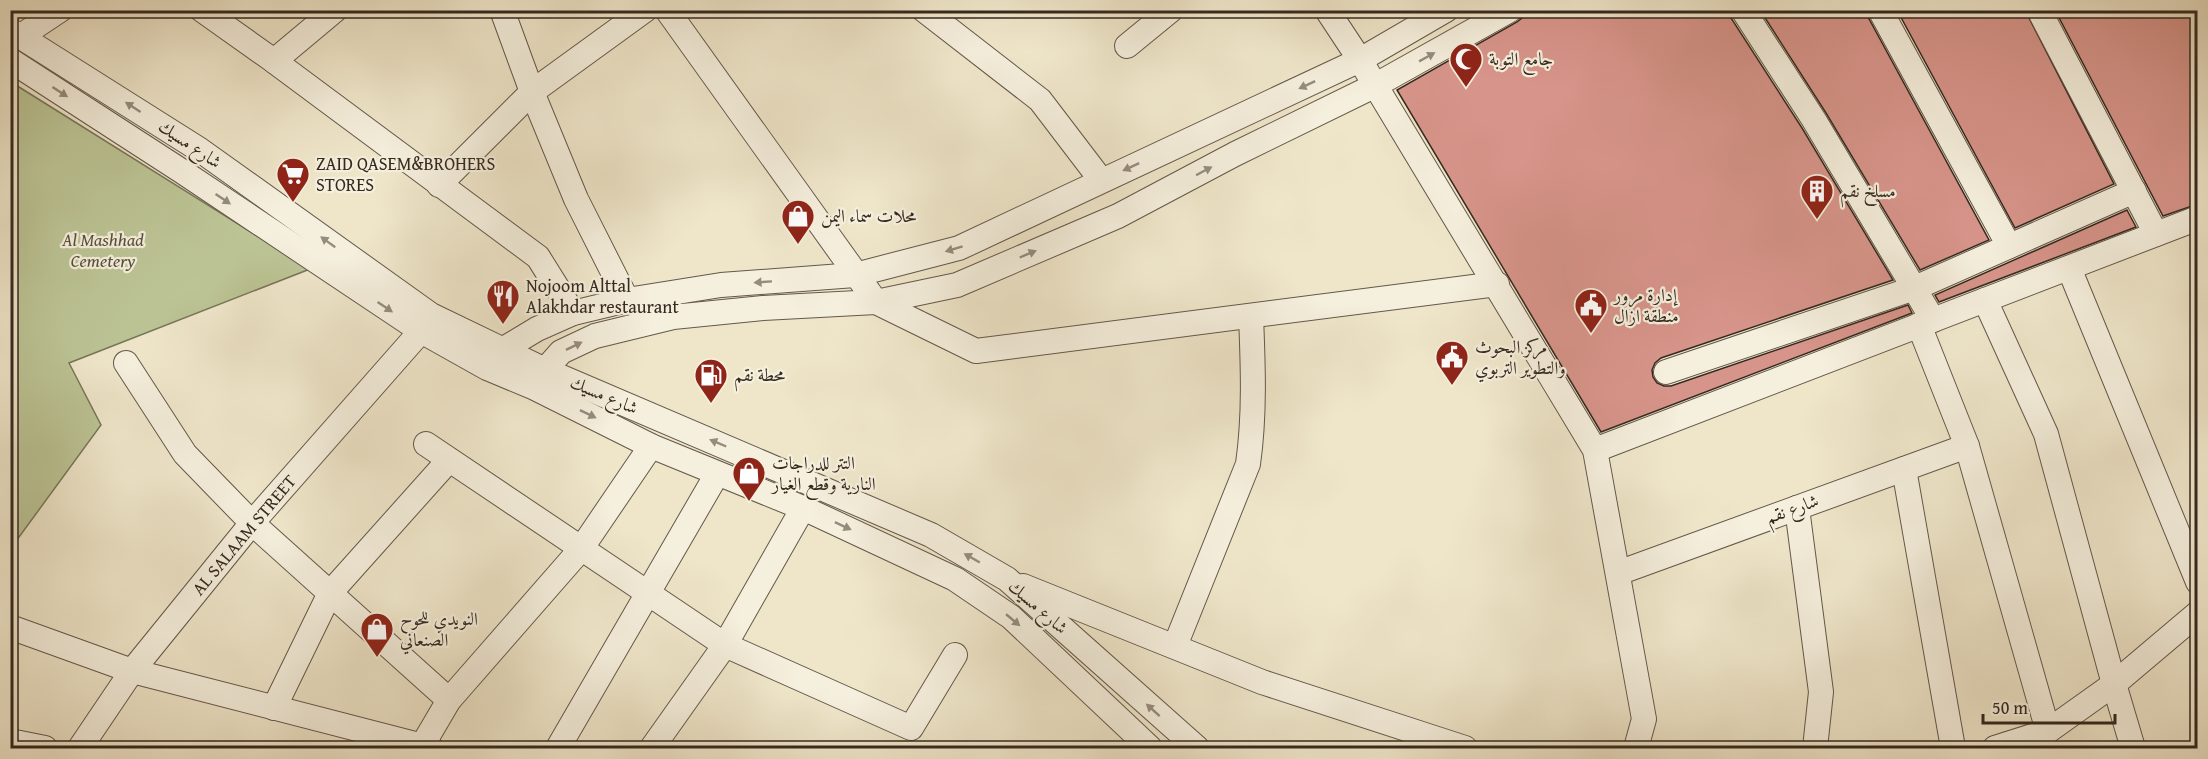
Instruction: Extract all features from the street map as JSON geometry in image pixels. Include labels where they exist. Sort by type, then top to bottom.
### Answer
[{"type":"street","points":[[16,33],[60,10]]},
{"type":"street","points":[[202,10],[538,257],[573,313]]},
{"type":"street","points":[[274,61],[335,10]]},
{"type":"street","points":[[502,10],[532,92],[576,199],[627,300]]},
{"type":"street","points":[[439,185],[532,92],[645,10]]},
{"type":"street","points":[[667,10],[876,302],[976,351],[1497,284]]},
{"type":"street","points":[[924,10],[1040,100],[1101,180]]},
{"type":"street","points":[[1127,46],[1171,10]]},
{"type":"street","points":[[1327,10],[1376,85],[1595,450],[1644,719],[1636,748]]},
{"type":"street","points":[[494,359],[537,329],[573,313],[627,300],[720,285],[855,275],[959,248],[1360,60],[1446,10]]},
{"type":"street","points":[[540,379],[561,352],[595,336],[673,318],[763,308],[876,302],[957,285],[1118,216],[1235,154],[1376,85],[1510,10]]},
{"type":"street","points":[[1743,10],[1814,120],[1915,288],[1967,446],[2048,731]]},
{"type":"street","points":[[1880,10],[2009,246]]},
{"type":"street","points":[[2039,10],[2156,234]]},
{"type":"street","name":"شارع مسيك","points":[[16,33],[200,150],[494,359]]},
{"type":"street","name":"شارع مسيك","points":[[10,60],[421,331],[932,535],[1007,579],[1197,748]]},
{"type":"street","points":[[1666,372],[1915,288],[2134,191]]},
{"type":"street","points":[[1595,450],[2156,234],[2196,223]]},
{"type":"street","points":[[2069,268],[2198,582]]},
{"type":"street","points":[[1985,300],[2046,434],[2133,748]]},
{"type":"street","points":[[1175,646],[1248,464],[1252,425],[1251,316]]},
{"type":"street","name":"AL SALAAM STREET","points":[[80,748],[132,671],[252,523],[421,331]]},
{"type":"street","points":[[126,363],[185,454],[252,523],[449,700]]},
{"type":"street","name":"شارع مسيك","points":[[540,379],[651,446],[803,508],[955,579],[1011,617],[1150,748]]},
{"type":"street","points":[[426,444],[725,645],[911,728],[955,654]]},
{"type":"street","points":[[10,627],[132,671],[426,747],[449,700],[581,549],[651,446]]},
{"type":"street","name":"شارع نقم","points":[[1618,573],[1967,446]]},
{"type":"street","points":[[274,708],[330,593],[449,460]]},
{"type":"street","points":[[1904,469],[1953,748]]},
{"type":"street","points":[[558,748],[717,474]]},
{"type":"street","points":[[1797,507],[1821,692],[1815,748]]},
{"type":"street","points":[[652,748],[725,645],[803,508]]},
{"type":"street","points":[[1007,579],[1398,738],[1465,748]]},
{"type":"street","points":[[1995,748],[2048,731],[2114,684],[2198,613]]},
{"type":"street","points":[[10,741],[45,748]]},
{"type":"green space","name":"Al Mashhad Cemetery","points":[[11,82],[310,269],[69,363],[101,425],[11,548]]},
{"type":"building","points":[[1524,10],[1729,10],[1731,18],[1802,128],[1893,280],[1661,358],[1652,370],[1657,383],[1671,386],[1908,305],[1912,313],[1601,432],[1397,90],[1517,22],[1522,18]]},
{"type":"building","points":[[1760,10],[1866,10],[1989,240],[1920,270],[1826,113]]},
{"type":"building","points":[[1897,10],[2025,10],[2114,184],[2015,228]]},
{"type":"building","points":[[2055,10],[2198,10],[2198,204],[2163,216]]},
{"type":"building","points":[[2127,210],[2136,227],[1939,302],[1935,295]]},
{"type":"place","name":"جامع التوبة","points":[[1466,88]]},
{"type":"place","name":"ZAID QASEM&BROHERS STORES","points":[[293,203]]},
{"type":"place","name":"مسلخ نقم","points":[[1817,220]]},
{"type":"place","name":"محلات سماء اليمن","points":[[798,245]]},
{"type":"place","name":"Nojoom Alttal Alakhdar restaurant","points":[[503,325]]},
{"type":"place","name":"إدارة مرور منطقة ازال","points":[[1591,334]]},
{"type":"place","name":"مركز البحوث والتطوير التربوي","points":[[1452,386]]},
{"type":"place","name":"محطة نقم","points":[[711,404]]},
{"type":"place","name":"التتر للدراجات النارية وقطع الغيار","points":[[749,502]]},
{"type":"place","name":"النويدي للحوح الصنعاني","points":[[377,658]]}]
